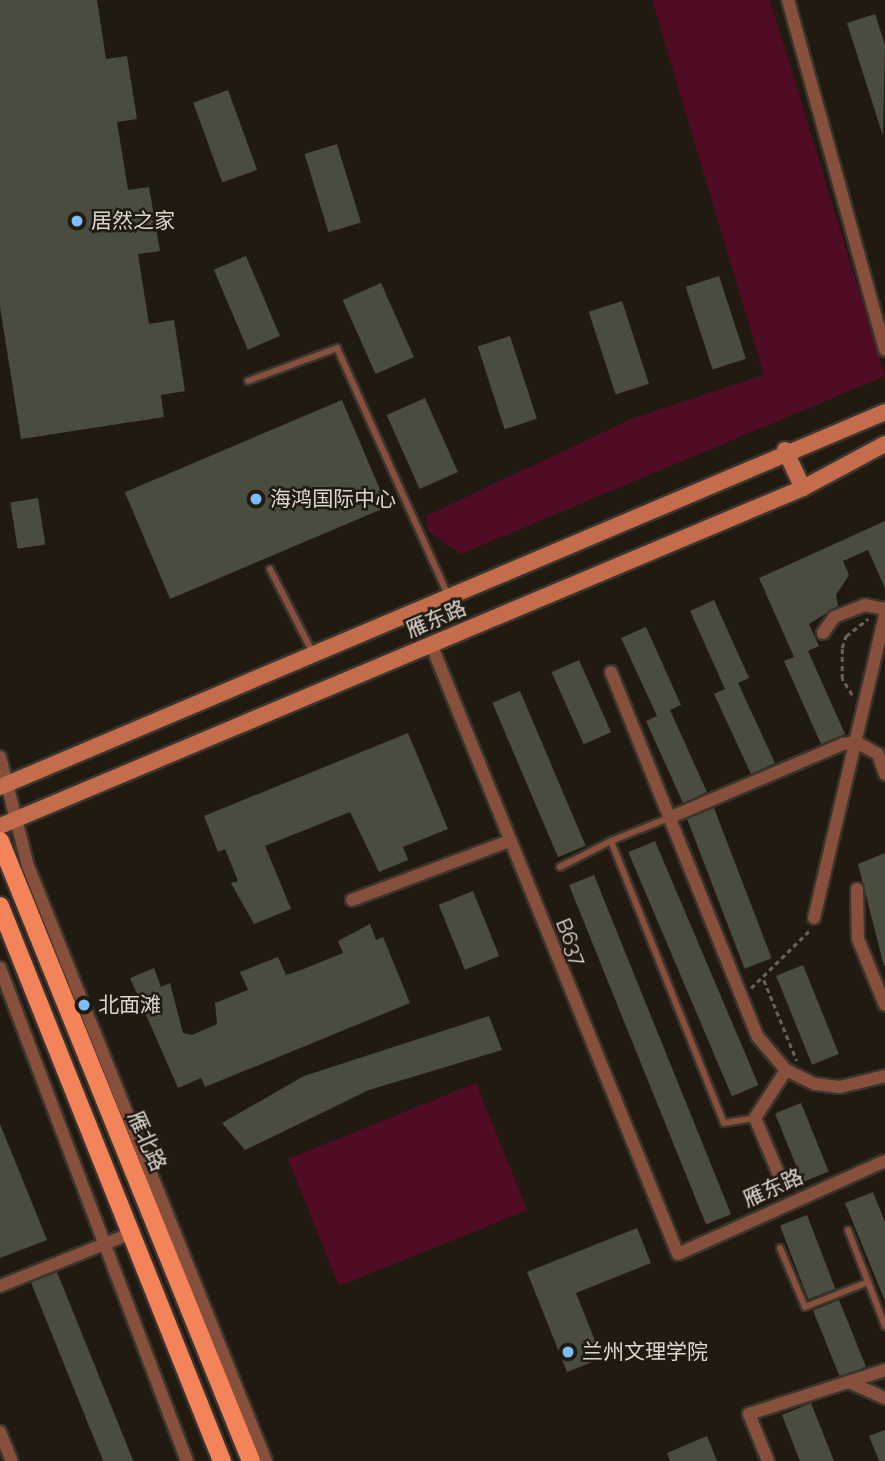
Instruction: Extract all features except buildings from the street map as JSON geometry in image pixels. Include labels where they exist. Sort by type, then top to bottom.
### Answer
[{"type":"main road","name":"雁东路","points":[[3,786],[785,450],[885,412]]},
{"type":"main road","name":"雁东路","points":[[7,823],[803,488],[885,444]]},
{"type":"main road","points":[[785,450],[803,488]]},
{"type":"main road","name":"雁北路","points":[[0,841],[251,1461]]},
{"type":"main road","points":[[0,906],[69,1091],[132,1233],[222,1461]]},
{"type":"street","points":[[788,0],[885,350]]},
{"type":"street","points":[[822,633],[834,617],[855,609],[885,609]]},
{"type":"street","points":[[814,918],[885,616]]},
{"type":"street","name":"B637","points":[[431,644],[678,1254]]},
{"type":"street","points":[[611,672],[758,1037],[786,1070],[804,1079],[840,1087],[885,1076]]},
{"type":"street","points":[[671,817],[856,742]]},
{"type":"street","points":[[856,742],[878,754],[885,774]]},
{"type":"street","points":[[0,757],[7,823],[266,1461]]},
{"type":"street","points":[[352,900],[509,841]]},
{"type":"street","points":[[857,890],[858,939],[885,1005]]},
{"type":"street","points":[[0,968],[187,1461]]},
{"type":"street","points":[[782,1182],[755,1118],[786,1070]]},
{"type":"street","name":"雁东路","points":[[678,1254],[885,1161]]},
{"type":"street","points":[[0,1286],[132,1233]]},
{"type":"street","points":[[768,1461],[749,1414],[885,1370]]},
{"type":"street","points":[[851,1383],[885,1398]]},
{"type":"street","points":[[0,1432],[12,1461]]},
{"type":"lane","points":[[248,381],[337,348],[448,596]]},
{"type":"lane","points":[[270,569],[313,653]]},
{"type":"lane","points":[[560,867],[611,841],[671,817]]},
{"type":"lane","points":[[611,841],[724,1123],[755,1118]]},
{"type":"lane","points":[[848,1230],[885,1326]]},
{"type":"lane","points":[[780,1248],[804,1307],[868,1282]]},
{"type":"path","points":[[865,702],[842,679],[842,648],[856,625],[885,616]]},
{"type":"path","points":[[741,994],[764,980],[806,940],[814,918]]},
{"type":"path","points":[[764,980],[804,1079]]},
{"type":"shaded area","points":[[652,0],[770,0],[885,376],[461,554],[428,531],[426,516],[629,420],[764,375]]},
{"type":"shaded area","points":[[476,1083],[527,1210],[339,1286],[288,1159]]},
{"type":"place","name":"居然之家","points":[[77,221]]},
{"type":"place","name":"海鸿国际中心","points":[[256,499]]},
{"type":"place","name":"北面滩","points":[[84,1005]]},
{"type":"place","name":"兰州文理学院","points":[[568,1352]]}]
